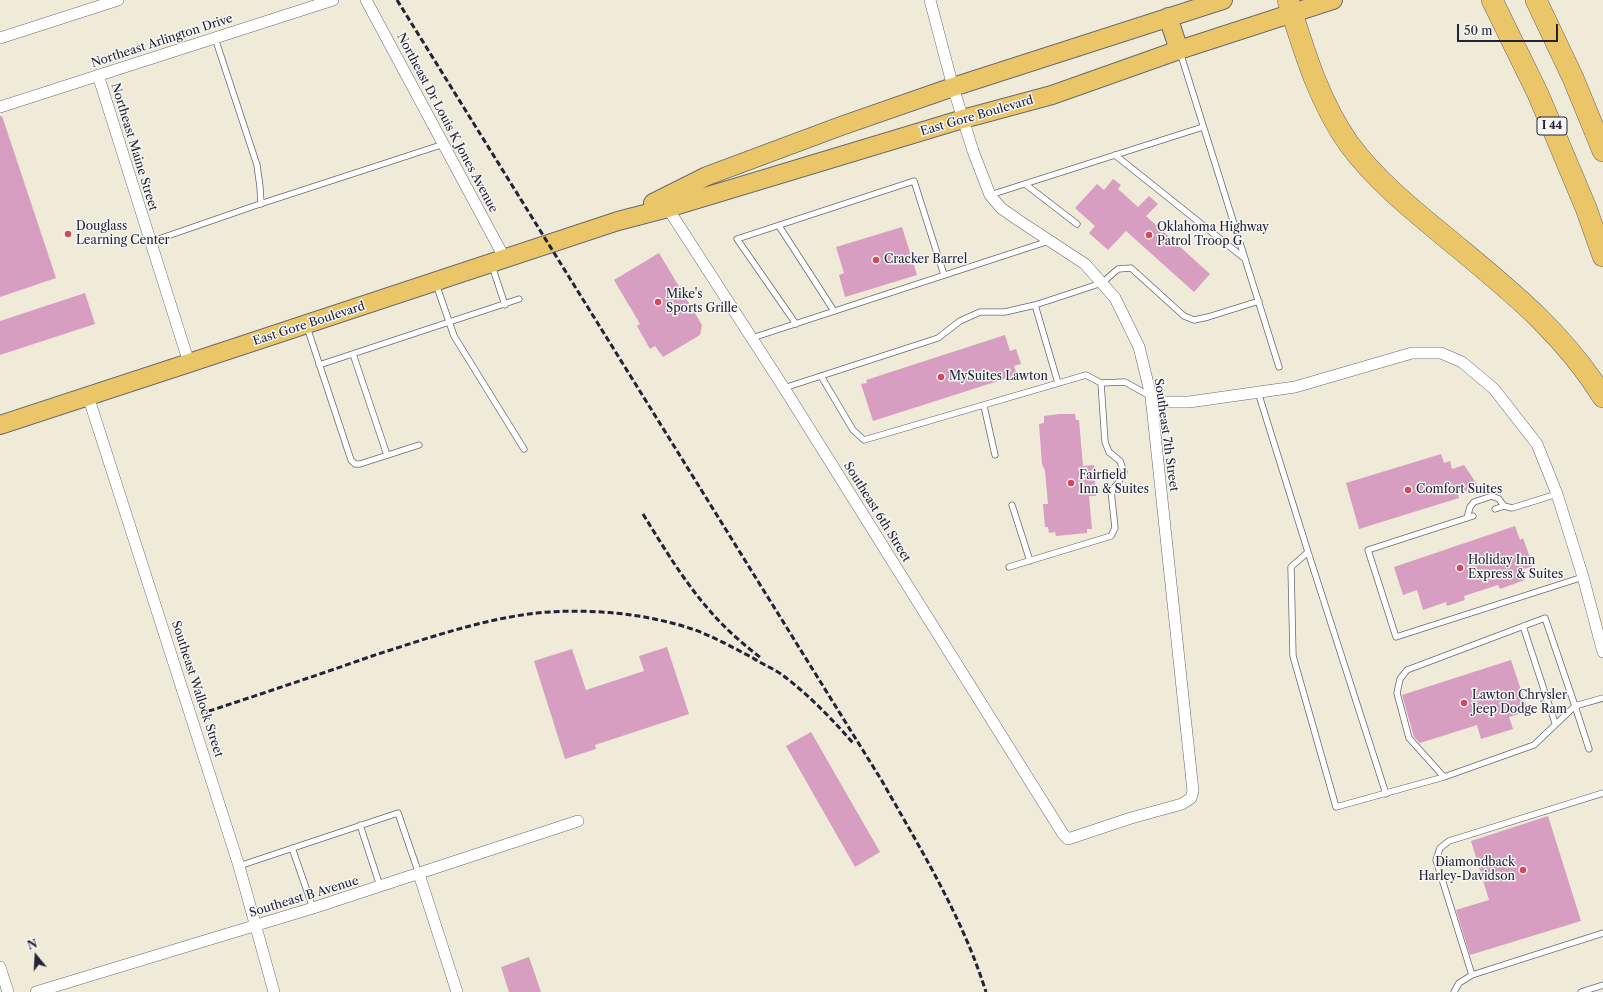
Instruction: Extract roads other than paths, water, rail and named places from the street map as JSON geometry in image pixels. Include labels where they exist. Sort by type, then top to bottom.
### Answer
[{"type":"highway","name":"I 44","points":[[1492,0],[1538,94],[1586,208],[1603,256]]},
{"type":"highway","points":[[1536,0],[1573,78],[1603,151]]},
{"type":"highway","points":[[1290,6],[1308,61],[1322,97],[1350,144],[1390,189],[1520,300],[1552,330],[1579,361],[1603,397]]},
{"type":"main road","name":"East Gore Boulevard","points":[[665,203],[707,176],[841,126],[953,87],[1223,0]]},
{"type":"main road","name":"East Gore Boulevard","points":[[0,425],[190,364],[436,282],[618,221],[665,203],[1052,95],[1179,50],[1290,6],[1333,0]]},
{"type":"main road","points":[[1168,17],[1179,50]]},
{"type":"street","points":[[0,38],[118,0]]},
{"type":"street","name":"Northeast Arlington Drive","points":[[0,107],[333,0]]},
{"type":"street","name":"Northeast Dr Louis K Jones Avenue","points":[[366,0],[444,144],[498,261]]},
{"type":"street","name":"Southeast 7th Street","points":[[930,0],[953,87],[981,174],[990,195],[1002,208],[1018,220],[1051,240],[1085,264],[1114,298],[1138,347],[1151,399],[1193,791],[1191,798],[1182,804]]},
{"type":"street","name":"Northeast Maine Street","points":[[98,75],[190,364]]},
{"type":"street","name":"Southeast 6th Street","points":[[665,203],[784,388],[1068,840],[1131,818],[1182,804]]},
{"type":"street","points":[[1151,399],[1188,402],[1295,387],[1412,353],[1441,353],[1462,362],[1494,389],[1537,444],[1557,494],[1583,578],[1603,652]]},
{"type":"street","name":"Southeast Wallock Street","points":[[88,396],[239,866],[274,992]]},
{"type":"street","name":"Southeast B Avenue","points":[[36,992],[256,926],[578,821]]},
{"type":"street","points":[[419,874],[456,992]]},
{"type":"street","points":[[0,967],[8,992]]},
{"type":"lane","points":[[215,38],[257,165],[261,204]]},
{"type":"lane","points":[[1179,50],[1279,367]]},
{"type":"lane","points":[[990,195],[1203,127]]},
{"type":"lane","points":[[150,242],[444,144]]},
{"type":"lane","points":[[1114,155],[1245,259]]},
{"type":"lane","points":[[796,324],[737,239],[914,181],[944,275]]},
{"type":"lane","points":[[1025,184],[1077,224]]},
{"type":"lane","points":[[779,226],[834,311]]},
{"type":"lane","points":[[752,338],[1051,240]]},
{"type":"lane","points":[[498,261],[505,304]]},
{"type":"lane","points":[[784,388],[938,338],[960,321],[980,312],[1005,312],[1035,305],[1102,283],[1118,269],[1131,268],[1184,316],[1194,320],[1259,301]]},
{"type":"lane","points":[[436,282],[448,323],[454,336],[524,450]]},
{"type":"lane","points":[[319,365],[519,300]]},
{"type":"lane","points":[[1035,305],[1058,383]]},
{"type":"lane","points":[[306,325],[351,460],[355,464],[360,464],[419,445]]},
{"type":"lane","points":[[353,354],[387,455]]},
{"type":"lane","points":[[821,376],[853,430],[864,440],[1086,375],[1101,383],[1125,382],[1151,399]]},
{"type":"lane","points":[[1009,567],[1111,536],[1115,528],[1111,491],[1118,483],[1124,472],[1120,461],[1110,452],[1105,442],[1101,383]]},
{"type":"lane","points":[[1258,392],[1386,794]]},
{"type":"lane","points":[[984,406],[995,455]]},
{"type":"lane","points":[[1495,509],[1504,506],[1512,508],[1557,494]]},
{"type":"lane","points":[[1504,506],[1499,499],[1492,496],[1474,502],[1470,507],[1470,517],[1368,550],[1396,637],[1583,578]]},
{"type":"lane","points":[[1012,505],[1030,561]]},
{"type":"lane","points":[[1308,552],[1291,567],[1293,656],[1336,807],[1444,777],[1534,745],[1555,723],[1575,706],[1603,698]]},
{"type":"lane","points":[[1444,777],[1409,738],[1397,693],[1400,679],[1407,670],[1545,618],[1589,749]]},
{"type":"lane","points":[[1523,626],[1555,723]]},
{"type":"lane","points":[[1472,975],[1436,860],[1440,848],[1449,841],[1603,793]]},
{"type":"lane","points":[[239,866],[398,813],[419,874]]},
{"type":"lane","points":[[360,825],[380,886]]},
{"type":"lane","points":[[292,848],[313,908]]},
{"type":"lane","points":[[1454,992],[1459,983],[1472,975],[1603,933]]},
{"type":"lane","points":[[1581,992],[1603,985]]},
{"type":"railway","points":[[397,0],[882,781],[926,858],[953,910],[986,992]]},
{"type":"railway","points":[[643,514],[680,572],[701,600],[728,630],[761,658]]},
{"type":"railway","points":[[200,714],[372,656],[475,625],[537,613],[577,611],[617,613],[657,619],[695,630],[718,640],[778,672],[801,690],[819,707],[853,743]]},
{"type":"place","name":"Douglass Learning Center","points":[[68,234]]},
{"type":"place","name":"Oklahoma Highway Patrol Troop G","points":[[1149,235]]},
{"type":"place","name":"Cracker Barrel","points":[[876,260]]},
{"type":"place","name":"Mike's Sports Grille","points":[[658,302]]},
{"type":"place","name":"MySuites Lawton","points":[[941,377]]},
{"type":"place","name":"Fairfield Inn & Suites","points":[[1071,483]]},
{"type":"place","name":"Comfort Suites","points":[[1408,490]]},
{"type":"place","name":"Holiday Inn Express & Suites","points":[[1460,568]]},
{"type":"place","name":"Lawton Chrysler Jeep Dodge Ram","points":[[1464,703]]},
{"type":"place","name":"Diamondback Harley-Davidson","points":[[1523,870]]}]
